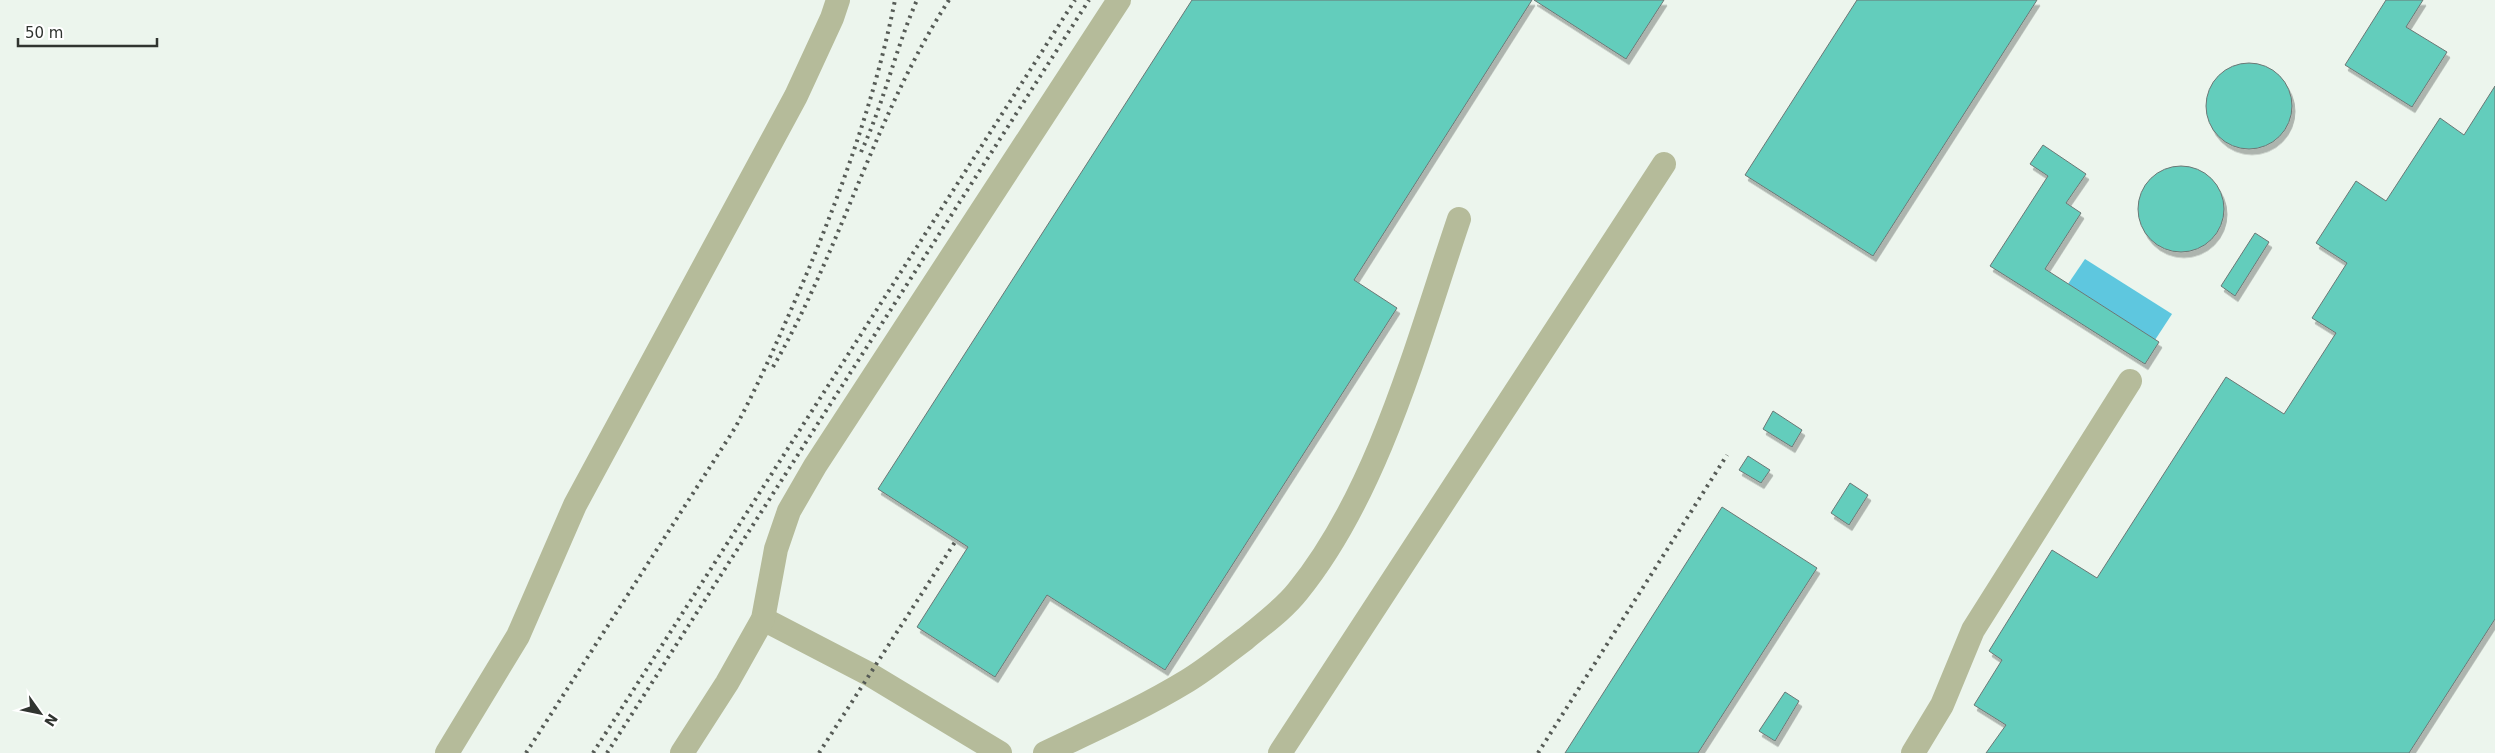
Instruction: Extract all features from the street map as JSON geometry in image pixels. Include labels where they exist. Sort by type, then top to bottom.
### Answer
[{"type":"street","points":[[447,753],[518,636],[575,505],[796,96],[832,18],[838,0]]},
{"type":"street","points":[[682,753],[727,683],[763,619],[776,549],[790,511],[802,489],[1119,0]]},
{"type":"street","points":[[1280,753],[1664,164]]},
{"type":"street","points":[[1046,753],[1135,711],[1189,680],[1273,617],[1298,592],[1361,492],[1403,382],[1459,219]]},
{"type":"street","points":[[1913,753],[1942,704],[1973,630],[2130,381]]},
{"type":"street","points":[[763,619],[870,674],[1000,753]]},
{"type":"water","points":[[2085,259],[2172,314],[2155,340],[2068,284]]},
{"type":"building","points":[[1192,0],[1532,0],[1354,280],[1397,308],[1165,670],[1047,595],[995,677],[917,627],[968,547],[878,489]]},
{"type":"building","points":[[1534,0],[1664,0],[1626,59]]},
{"type":"building","points":[[1857,0],[2037,0],[1873,256],[1745,175]]},
{"type":"building","points":[[2386,0],[2423,0],[2406,27],[2447,52],[2412,107],[2345,65]]},
{"type":"building","points":[[2241,63],[2257,63],[2266,66],[2280,75],[2289,89],[2292,106],[2289,123],[2280,137],[2266,146],[2257,149],[2241,149],[2225,142],[2213,130],[2206,114],[2206,98],[2213,82],[2225,70]]},
{"type":"building","points":[[2495,86],[2495,619],[2409,753],[1986,753],[2006,725],[1974,705],[2002,660],[1989,651],[2052,550],[2097,578],[2226,377],[2284,414],[2336,333],[2312,318],[2347,263],[2316,243],[2356,181],[2386,201],[2440,118],[2464,135]]},
{"type":"building","points":[[2043,145],[2086,174],[2066,203],[2081,213],[2045,269],[2159,342],[2145,364],[1990,266],[2048,176],[2030,164]]},
{"type":"building","points":[[2173,166],[2189,166],[2198,169],[2212,178],[2221,192],[2224,209],[2221,226],[2212,240],[2198,249],[2189,252],[2173,252],[2157,245],[2145,233],[2138,217],[2138,201],[2145,185],[2157,173]]},
{"type":"building","points":[[2255,233],[2269,242],[2235,296],[2221,286]]},
{"type":"building","points":[[1773,411],[1802,430],[1792,447],[1763,429]]},
{"type":"building","points":[[1748,456],[1770,470],[1761,483],[1739,470]]},
{"type":"building","points":[[1850,483],[1868,495],[1849,525],[1831,513]]},
{"type":"building","points":[[1722,507],[1817,568],[1698,753],[1565,753]]},
{"type":"building","points":[[1785,692],[1799,701],[1775,741],[1759,731]]},
{"type":"railway","points":[[526,753],[735,428],[773,352],[834,206],[858,139],[869,105],[895,0]]},
{"type":"railway","points":[[861,152],[917,0]]},
{"type":"railway","points":[[773,367],[819,276],[900,89],[923,44],[949,0]]},
{"type":"railway","points":[[593,753],[1075,0]]},
{"type":"railway","points":[[607,753],[1089,0]]},
{"type":"railway","points":[[1538,753],[1727,455]]},
{"type":"railway","points":[[819,753],[955,542]]}]
